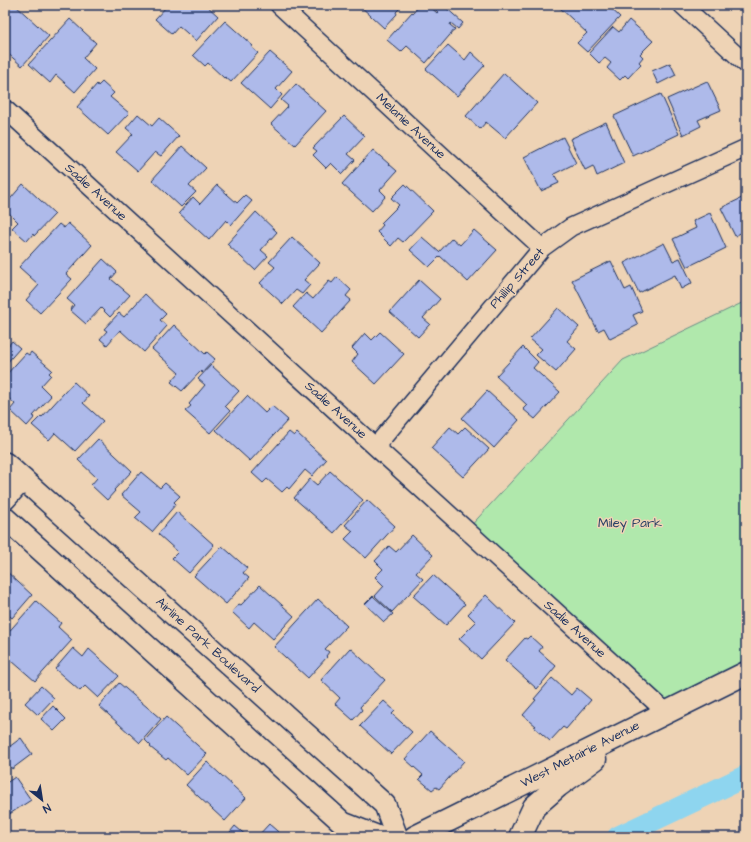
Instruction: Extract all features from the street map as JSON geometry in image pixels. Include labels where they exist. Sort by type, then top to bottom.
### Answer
[{"type":"main road","name":"West Metairie Avenue","points":[[415,837],[642,723],[746,673]]},
{"type":"main road","points":[[520,837],[534,807],[558,786],[642,723]]},
{"type":"street","name":"Melanie Avenue","points":[[279,5],[542,248]]},
{"type":"street","points":[[682,5],[746,64]]},
{"type":"street","name":"Sadie Avenue","points":[[5,109],[666,712]]},
{"type":"street","name":"Phillip Street","points":[[376,446],[542,248],[571,227],[746,148]]},
{"type":"street","name":"Airline Park Boulevard","points":[[5,463],[385,805],[397,837]]},
{"type":"street","points":[[5,499],[23,479]]},
{"type":"street","points":[[5,518],[343,823],[379,837]]},
{"type":"green space","name":"Miley Park","points":[[746,301],[746,672],[666,712],[467,530],[623,360]]},
{"type":"building","points":[[9,5],[15,5],[49,36],[22,66],[5,51],[5,10]]},
{"type":"building","points":[[168,5],[206,5],[218,16],[196,41],[179,26],[172,34],[155,19]]},
{"type":"building","points":[[359,5],[403,5],[384,28]]},
{"type":"building","points":[[420,5],[428,5],[437,13],[438,12],[430,5],[443,5],[463,23],[458,29],[451,23],[450,25],[455,29],[426,63],[407,46],[401,52],[387,40]]},
{"type":"building","points":[[560,5],[607,5],[620,17],[587,52],[577,43],[587,33],[559,7]]},
{"type":"building","points":[[738,5],[746,5],[746,13]]},
{"type":"building","points":[[70,19],[96,43],[83,58],[95,69],[75,92],[56,75],[50,83],[29,64]]},
{"type":"building","points":[[629,20],[653,41],[640,54],[643,57],[639,62],[641,64],[628,78],[625,75],[620,80],[607,68],[611,63],[605,58],[599,63],[589,53],[613,27],[619,32]]},
{"type":"building","points":[[225,21],[253,46],[251,47],[258,53],[231,82],[225,77],[224,78],[208,63],[205,66],[193,55]]},
{"type":"building","points":[[448,45],[465,60],[471,52],[485,65],[457,96],[426,69]]},
{"type":"building","points":[[270,52],[292,71],[276,89],[282,95],[270,109],[241,83]]},
{"type":"building","points":[[670,63],[676,75],[658,84],[652,71]]},
{"type":"building","points":[[504,73],[537,103],[505,138],[486,122],[480,129],[466,116]]},
{"type":"building","points":[[707,81],[721,110],[698,120],[701,126],[683,135],[667,99]]},
{"type":"building","points":[[102,82],[114,93],[110,97],[129,113],[108,135],[77,107],[97,84],[98,86]]},
{"type":"building","points":[[296,84],[326,111],[295,145],[271,124],[288,106],[281,100]]},
{"type":"building","points":[[661,94],[679,134],[633,156],[614,116]]},
{"type":"building","points":[[138,114],[152,126],[159,118],[179,136],[161,156],[155,152],[138,171],[116,152],[133,134],[126,128]]},
{"type":"building","points":[[344,116],[365,136],[348,154],[355,160],[342,174],[331,163],[326,168],[313,155],[317,151],[313,148]]},
{"type":"building","points":[[606,122],[624,163],[597,176],[593,166],[585,170],[570,139]]},
{"type":"building","points":[[563,137],[576,163],[554,174],[559,183],[541,191],[524,157]]},
{"type":"building","points":[[182,146],[206,168],[189,186],[196,192],[181,207],[152,180]]},
{"type":"building","points":[[373,150],[397,171],[380,190],[386,196],[372,211],[342,184]]},
{"type":"building","points":[[23,184],[55,214],[34,236],[33,234],[27,241],[12,228],[18,222],[5,209],[5,205]]},
{"type":"building","points":[[405,184],[433,211],[403,242],[398,238],[391,246],[377,232],[383,225],[381,223],[399,205],[391,198]]},
{"type":"building","points":[[217,185],[237,203],[245,195],[252,201],[231,225],[226,220],[209,240],[179,213],[193,197],[200,204]]},
{"type":"building","points":[[746,196],[746,230],[735,236],[721,208]]},
{"type":"building","points":[[256,212],[277,232],[261,250],[268,256],[255,270],[227,244]]},
{"type":"building","points":[[710,213],[726,248],[687,267],[673,239],[696,228],[693,221]]},
{"type":"building","points":[[68,223],[92,245],[66,274],[72,279],[40,313],[26,300],[39,285],[19,267],[59,224],[64,228]]},
{"type":"building","points":[[474,230],[497,250],[468,282],[440,256],[429,267],[410,250],[422,237],[439,252],[452,238],[460,245]]},
{"type":"building","points":[[292,237],[320,263],[304,280],[310,285],[302,294],[296,290],[283,304],[260,283],[275,267],[269,262]]},
{"type":"building","points":[[664,243],[673,261],[680,258],[692,283],[681,289],[675,275],[639,293],[624,263]]},
{"type":"building","points":[[103,259],[117,272],[111,279],[130,295],[110,317],[101,308],[86,324],[70,310],[74,305],[67,299]]},
{"type":"building","points":[[611,261],[625,290],[631,287],[642,311],[633,315],[638,325],[610,339],[604,328],[598,331],[572,280]]},
{"type":"building","points":[[337,277],[351,290],[346,296],[351,300],[321,333],[293,307],[306,293],[313,299],[329,281],[332,283]]},
{"type":"building","points":[[419,280],[440,299],[423,318],[430,324],[418,337],[390,312]]},
{"type":"building","points":[[145,294],[166,314],[160,320],[167,326],[144,352],[120,330],[107,345],[100,339],[107,331],[104,329],[119,313],[124,317]]},
{"type":"building","points":[[558,308],[579,327],[567,341],[576,349],[556,372],[536,355],[542,349],[530,339]]},
{"type":"building","points":[[174,325],[205,354],[207,352],[215,359],[182,391],[171,382],[179,373],[152,349]]},
{"type":"building","points":[[380,332],[404,354],[376,384],[352,362],[358,354],[352,348],[365,333],[372,340]]},
{"type":"building","points":[[12,341],[20,348],[5,365],[5,343],[8,346]]},
{"type":"building","points":[[523,347],[538,362],[533,368],[560,392],[535,419],[523,409],[527,405],[496,376]]},
{"type":"building","points":[[31,352],[52,370],[49,373],[51,375],[41,386],[51,396],[33,416],[35,417],[27,426],[10,410],[15,404],[5,395],[5,376],[26,353],[29,355]]},
{"type":"building","points":[[211,365],[239,391],[225,406],[230,411],[210,433],[185,411],[191,406],[189,404],[205,385],[198,379]]},
{"type":"building","points":[[74,382],[89,396],[83,403],[103,421],[75,451],[55,433],[49,440],[32,425],[41,416],[42,417]]},
{"type":"building","points":[[487,391],[519,420],[494,448],[462,418]]},
{"type":"building","points":[[247,396],[265,413],[272,406],[288,420],[250,461],[216,430]]},
{"type":"building","points":[[450,427],[458,434],[465,427],[489,449],[463,477],[431,448]]},
{"type":"building","points":[[289,432],[294,436],[297,433],[326,460],[312,476],[305,470],[289,489],[287,487],[282,492],[267,479],[263,483],[252,473]]},
{"type":"building","points":[[98,439],[132,471],[114,490],[115,491],[107,500],[91,485],[97,478],[78,460]]},
{"type":"building","points":[[330,471],[363,500],[334,533],[294,498],[310,479],[317,485]]},
{"type":"building","points":[[141,472],[160,488],[165,483],[180,496],[174,502],[176,504],[152,532],[135,518],[141,512],[121,495]]},
{"type":"building","points":[[367,500],[395,526],[366,558],[345,539],[353,531],[345,525]]},
{"type":"building","points":[[177,512],[214,545],[189,573],[172,558],[178,552],[158,534]]},
{"type":"building","points":[[412,535],[433,555],[416,573],[423,579],[392,612],[375,596],[384,586],[375,577],[383,569],[375,561],[389,546],[396,552]]},
{"type":"building","points":[[222,546],[247,568],[243,573],[249,578],[226,604],[194,576]]},
{"type":"building","points":[[5,570],[32,595],[12,618],[5,612]]},
{"type":"building","points":[[433,575],[465,604],[446,625],[413,596]]},
{"type":"building","points":[[260,585],[294,616],[273,639],[254,622],[249,628],[232,612],[239,604],[241,605]]},
{"type":"building","points":[[486,595],[515,623],[481,659],[459,639],[476,622],[468,614]]},
{"type":"building","points":[[373,596],[393,614],[384,622],[365,604]]},
{"type":"building","points":[[318,599],[347,626],[325,649],[329,652],[326,656],[327,657],[308,678],[274,647]]},
{"type":"building","points":[[36,601],[61,623],[58,627],[72,640],[35,681],[12,661],[5,667],[5,636]]},
{"type":"building","points":[[530,636],[542,647],[539,651],[556,666],[537,689],[505,660],[525,638],[527,639]]},
{"type":"building","points":[[73,648],[83,657],[89,649],[119,676],[98,698],[85,686],[80,691],[55,669]]},
{"type":"building","points":[[350,648],[385,680],[360,707],[362,710],[353,720],[335,704],[340,698],[321,680]]},
{"type":"building","points":[[552,678],[571,695],[577,688],[591,700],[566,729],[563,727],[550,741],[523,715],[536,700],[534,699]]},
{"type":"building","points":[[119,683],[161,719],[140,743],[99,706]]},
{"type":"building","points":[[41,686],[54,698],[38,715],[25,703]]},
{"type":"building","points":[[384,701],[395,711],[392,714],[412,732],[391,754],[360,726]]},
{"type":"building","points":[[53,706],[66,719],[54,731],[41,719]]},
{"type":"building","points":[[166,717],[207,754],[187,775],[168,758],[166,760],[150,747],[151,746],[145,740]]},
{"type":"building","points":[[430,731],[464,761],[439,789],[436,787],[432,790],[419,779],[423,775],[405,759]]},
{"type":"building","points":[[21,738],[32,754],[12,769],[5,759],[5,750]]},
{"type":"building","points":[[207,762],[246,798],[225,821],[186,785]]},
{"type":"building","points":[[15,777],[31,800],[5,817],[5,784]]},
{"type":"building","points":[[269,824],[284,837],[257,837]]},
{"type":"building","points":[[235,826],[248,837],[226,837]]},
{"type":"waterway","points":[[618,837],[746,776]]}]
